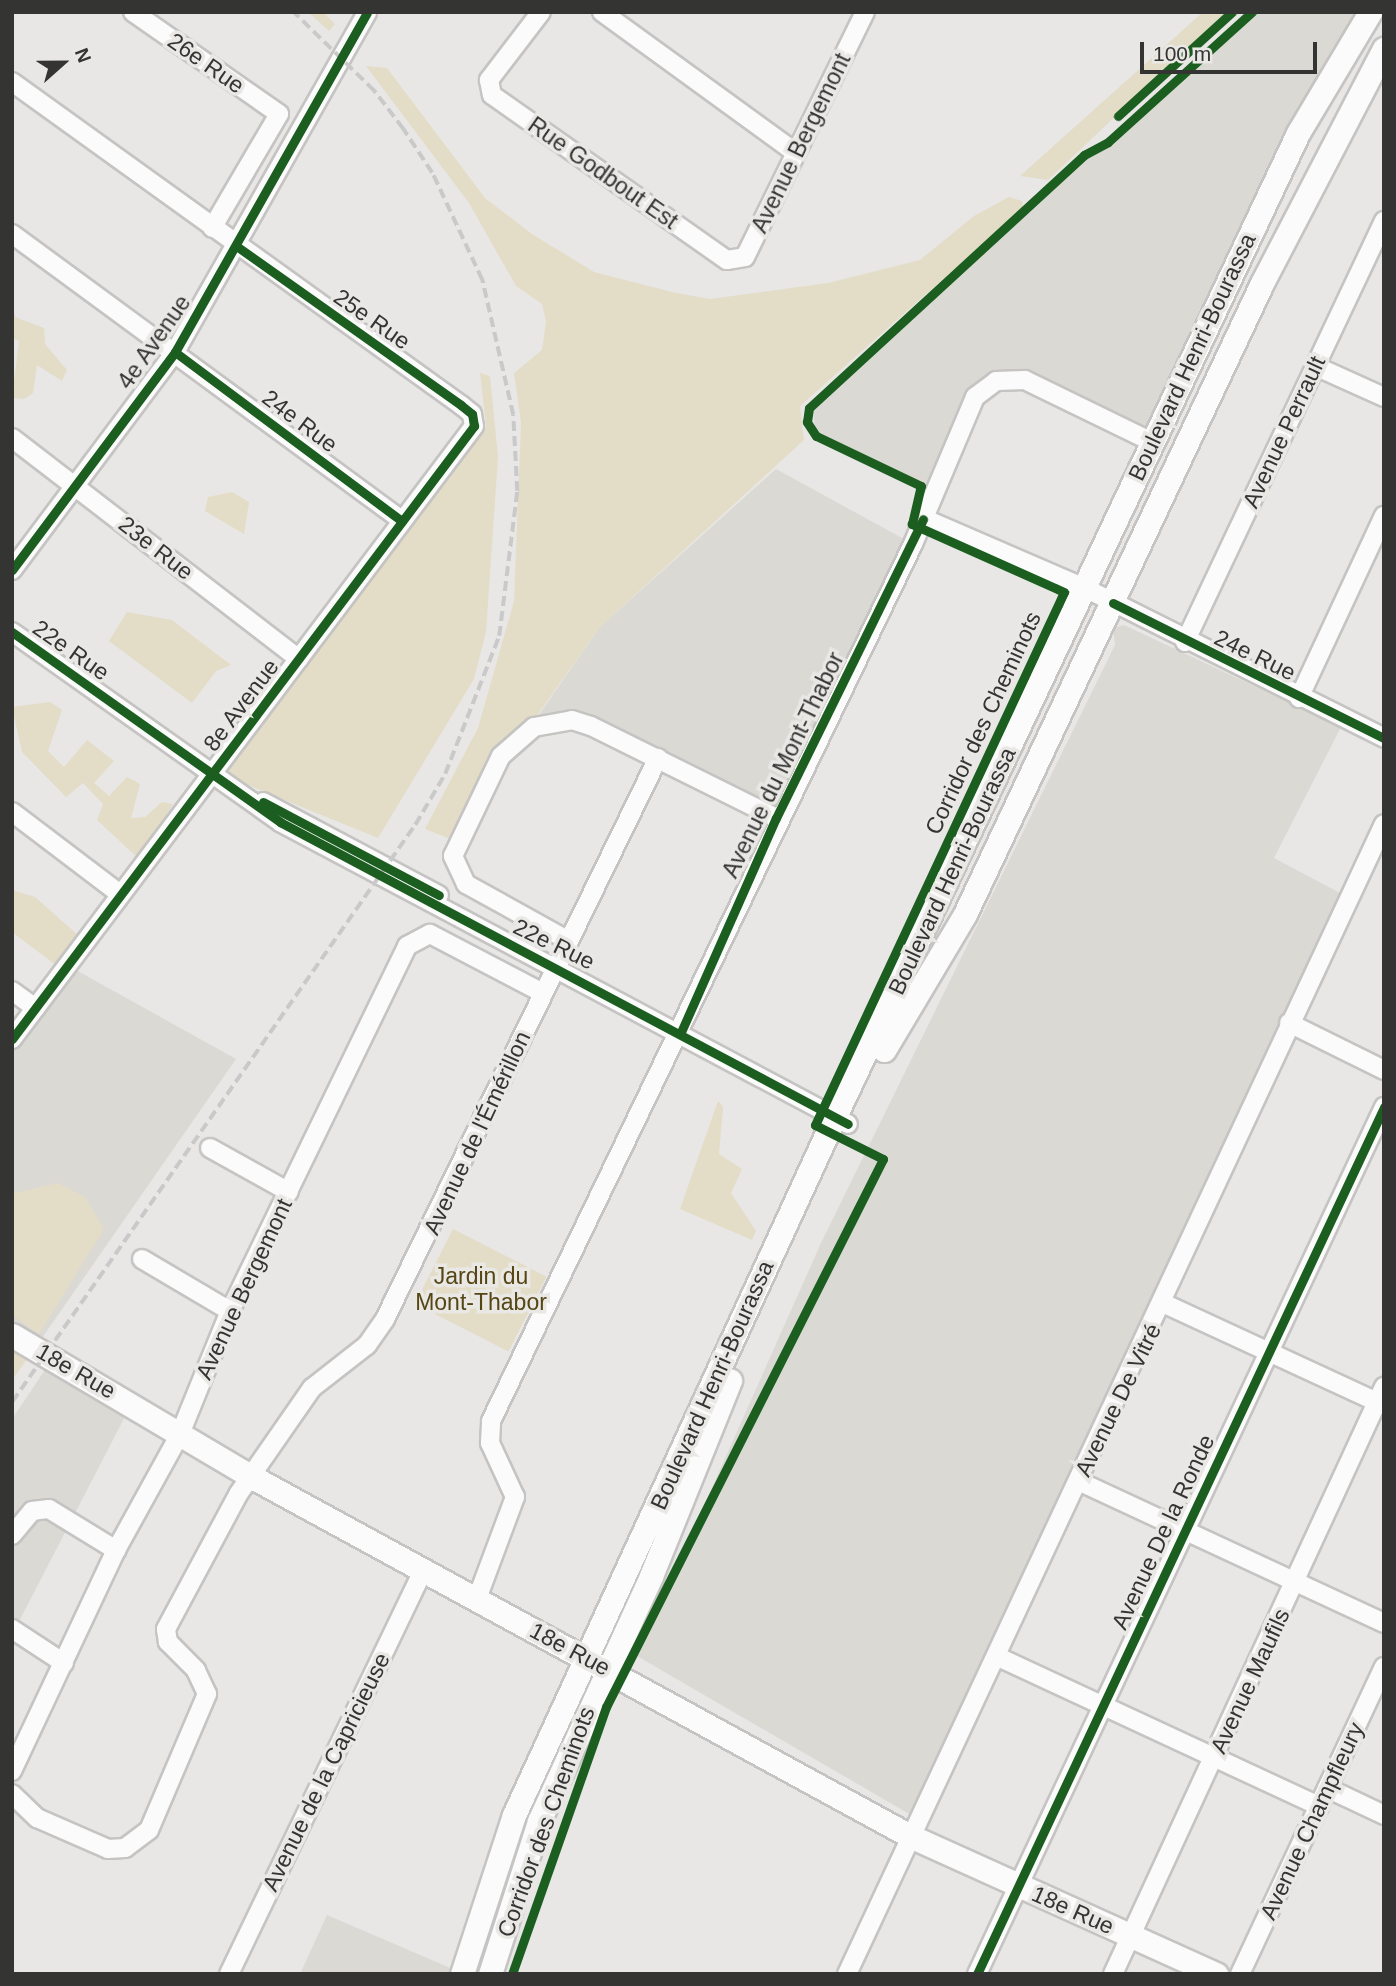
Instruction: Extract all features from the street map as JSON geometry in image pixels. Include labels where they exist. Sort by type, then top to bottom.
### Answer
[{"type":"main road","name":"Boulevard Henri-Bourassa","points":[[462,1974],[514,1815],[841,1120],[1152,442],[1298,133],[1370,12]]},
{"type":"main road","name":"Boulevard Henri-Bourassa","points":[[490,1974],[539,1821],[608,1669],[841,1120],[965,915],[1268,270],[1381,58]]},
{"type":"main road","name":"18e Rue","points":[[12,1335],[254,1478],[478,1597],[910,1836],[1216,1974]]},
{"type":"street","name":"26e Rue","points":[[133,12],[279,114],[212,228]]},
{"type":"street","name":"4e Avenue","points":[[12,570],[175,352],[239,248],[367,12]]},
{"type":"street","name":"Rue Godbout Est","points":[[541,12],[489,80],[492,95],[727,260]]},
{"type":"street","points":[[602,12],[795,152]]},
{"type":"street","name":"Avenue Bergemont","points":[[727,260],[746,257],[861,14]]},
{"type":"street","points":[[1350,44],[1381,58]]},
{"type":"street","name":"25e Rue","points":[[12,82],[239,248],[461,405],[472,414],[474,426]]},
{"type":"street","name":"Avenue Perrault","points":[[1185,642],[1384,221]]},
{"type":"street","name":"24e Rue","points":[[12,234],[402,521]]},
{"type":"street","points":[[1315,366],[1384,397]]},
{"type":"street","name":"Avenue du Mont-Thabor","points":[[478,1597],[514,1504],[513,1484],[490,1443],[491,1421],[681,1032],[776,818],[923,517],[975,397],[996,381],[1025,380],[1152,442]]},
{"type":"street","name":"8e Avenue","points":[[12,1039],[474,426]]},
{"type":"street","name":"23e Rue","points":[[12,438],[299,660]]},
{"type":"street","points":[[1298,698],[1384,516]]},
{"type":"street","name":"24e Rue","points":[[923,517],[1085,588],[1185,642],[1384,738]]},
{"type":"street","name":"22e Rue","points":[[12,632],[213,774],[359,866],[557,965],[841,1120]]},
{"type":"street","points":[[569,941],[466,884],[453,856],[501,756],[547,722],[591,726],[776,818]]},
{"type":"street","name":"Avenue de l'Émérillon","points":[[12,1794],[37,1818],[108,1849],[125,1848],[149,1830],[207,1694],[196,1670],[168,1642],[166,1629],[239,1493],[254,1478],[312,1388],[367,1345],[385,1319],[658,758]]},
{"type":"street","points":[[12,812],[120,894]]},
{"type":"street","name":"Avenue De Vitré","points":[[847,1974],[910,1836],[998,1657],[1078,1481],[1165,1304],[1289,1023],[1384,824]]},
{"type":"street","name":"Avenue Bergemont","points":[[12,1772],[116,1550],[180,1434],[230,1311],[407,946],[418,935],[430,934],[543,993]]},
{"type":"street","points":[[12,991],[35,1008]]},
{"type":"street","points":[[1289,1023],[1384,1070]]},
{"type":"street","name":"Avenue De la Ronde","points":[[977,1974],[1384,1107]]},
{"type":"street","points":[[210,1148],[289,1192]]},
{"type":"street","points":[[142,1259],[230,1311]]},
{"type":"street","points":[[1165,1304],[1269,1353],[1381,1398]]},
{"type":"street","name":"Avenue Maufils","points":[[1113,1974],[1381,1398]]},
{"type":"street","points":[[1078,1481],[1384,1623]]},
{"type":"street","points":[[12,1535],[32,1511],[49,1509],[116,1550]]},
{"type":"street","name":"Avenue de la Capricieuse","points":[[229,1974],[423,1570]]},
{"type":"street","points":[[12,1629],[64,1663]]},
{"type":"street","points":[[998,1657],[1102,1708],[1319,1806]]},
{"type":"street","name":"Avenue Champfleury","points":[[1240,1974],[1384,1667]]},
{"type":"street","points":[[1327,1788],[1384,1815]]},
{"type":"shaded area","points":[[1260,12],[1370,12],[1152,442],[1025,380],[986,386],[931,495],[816,439],[813,409],[1091,152],[1108,147]]},
{"type":"shaded area","points":[[776,469],[913,544],[776,818],[591,726],[524,736],[600,627]]},
{"type":"shaded area","points":[[1124,625],[1341,727],[1274,858],[1340,893],[918,1819],[637,1656],[821,1243],[1115,645],[1113,628]]},
{"type":"shaded area","points":[[67,965],[236,1059],[35,1348],[12,1335],[12,1039]]},
{"type":"shaded area","points":[[53,1358],[132,1403],[12,1635],[12,1419]]},
{"type":"shaded area","points":[[327,1915],[462,1973],[462,1974],[300,1974]]},
{"type":"green space","points":[[308,12],[323,12],[335,24],[329,31]]},
{"type":"green space","points":[[1203,12],[1226,12],[1048,180],[1020,176]]},
{"type":"green space","points":[[366,66],[387,68],[485,198],[532,234],[594,272],[672,292],[710,299],[828,283],[920,260],[974,216],[1009,197],[1022,201],[1023,208],[800,406],[804,440],[600,627],[521,738],[484,764],[457,835],[448,838],[425,829],[478,728],[514,601],[521,423],[514,373],[542,350],[546,322],[542,304],[516,286],[469,203]]},
{"type":"green space","points":[[12,295],[15,317],[44,328],[45,344],[67,370],[62,381],[37,365],[33,393],[24,399],[12,398],[19,341],[12,338]]},
{"type":"green space","points":[[480,373],[490,376],[498,457],[486,632],[474,679],[378,838],[221,774],[486,426]]},
{"type":"green space","points":[[232,492],[249,502],[244,534],[205,511],[208,497]]},
{"type":"green space","points":[[127,612],[172,620],[231,665],[216,671],[192,703],[109,641]]},
{"type":"green space","points":[[50,702],[62,710],[48,751],[64,767],[87,740],[114,761],[94,783],[109,796],[127,777],[140,784],[131,818],[145,817],[162,802],[173,804],[139,859],[97,820],[103,804],[83,783],[66,797],[22,752],[12,707]]},
{"type":"green space","points":[[12,890],[35,897],[79,936],[61,969],[12,932]]},
{"type":"green space","points":[[718,1101],[723,1107],[719,1154],[742,1169],[731,1193],[756,1231],[752,1240],[680,1209]]},
{"type":"green space","points":[[58,1183],[85,1197],[104,1229],[39,1334],[12,1315],[12,1194]]},
{"type":"green space","name":"Jardin du Mont-Thabor","points":[[453,1229],[547,1277],[508,1352],[415,1304]]},
{"type":"green space","points":[[12,1335],[35,1348],[12,1380]]},
{"type":"railway","points":[[12,1402],[415,825],[445,774],[499,636],[517,491],[513,415],[482,280],[432,173],[403,129],[374,91],[293,12]]},
{"type":"cycle path","points":[[12,570],[175,352],[367,12]]},
{"type":"cycle path","points":[[1118,116],[1232,12]]},
{"type":"cycle path","name":"Corridor des Cheminots","points":[[512,1974],[606,1707],[883,1159],[815,1125],[1064,592],[912,524],[921,486],[816,436],[807,422],[809,408],[1084,155],[1108,142],[1252,12]]},
{"type":"cycle path","points":[[12,1039],[474,426],[472,414],[461,405],[239,248]]},
{"type":"cycle path","points":[[175,352],[402,521]]},
{"type":"cycle path","points":[[681,1032],[776,818],[923,519]]},
{"type":"cycle path","points":[[1113,603],[1384,738]]},
{"type":"cycle path","points":[[12,632],[280,822],[848,1124]]},
{"type":"cycle path","points":[[263,802],[439,895]]},
{"type":"cycle path","points":[[977,1974],[1384,1107]]}]
